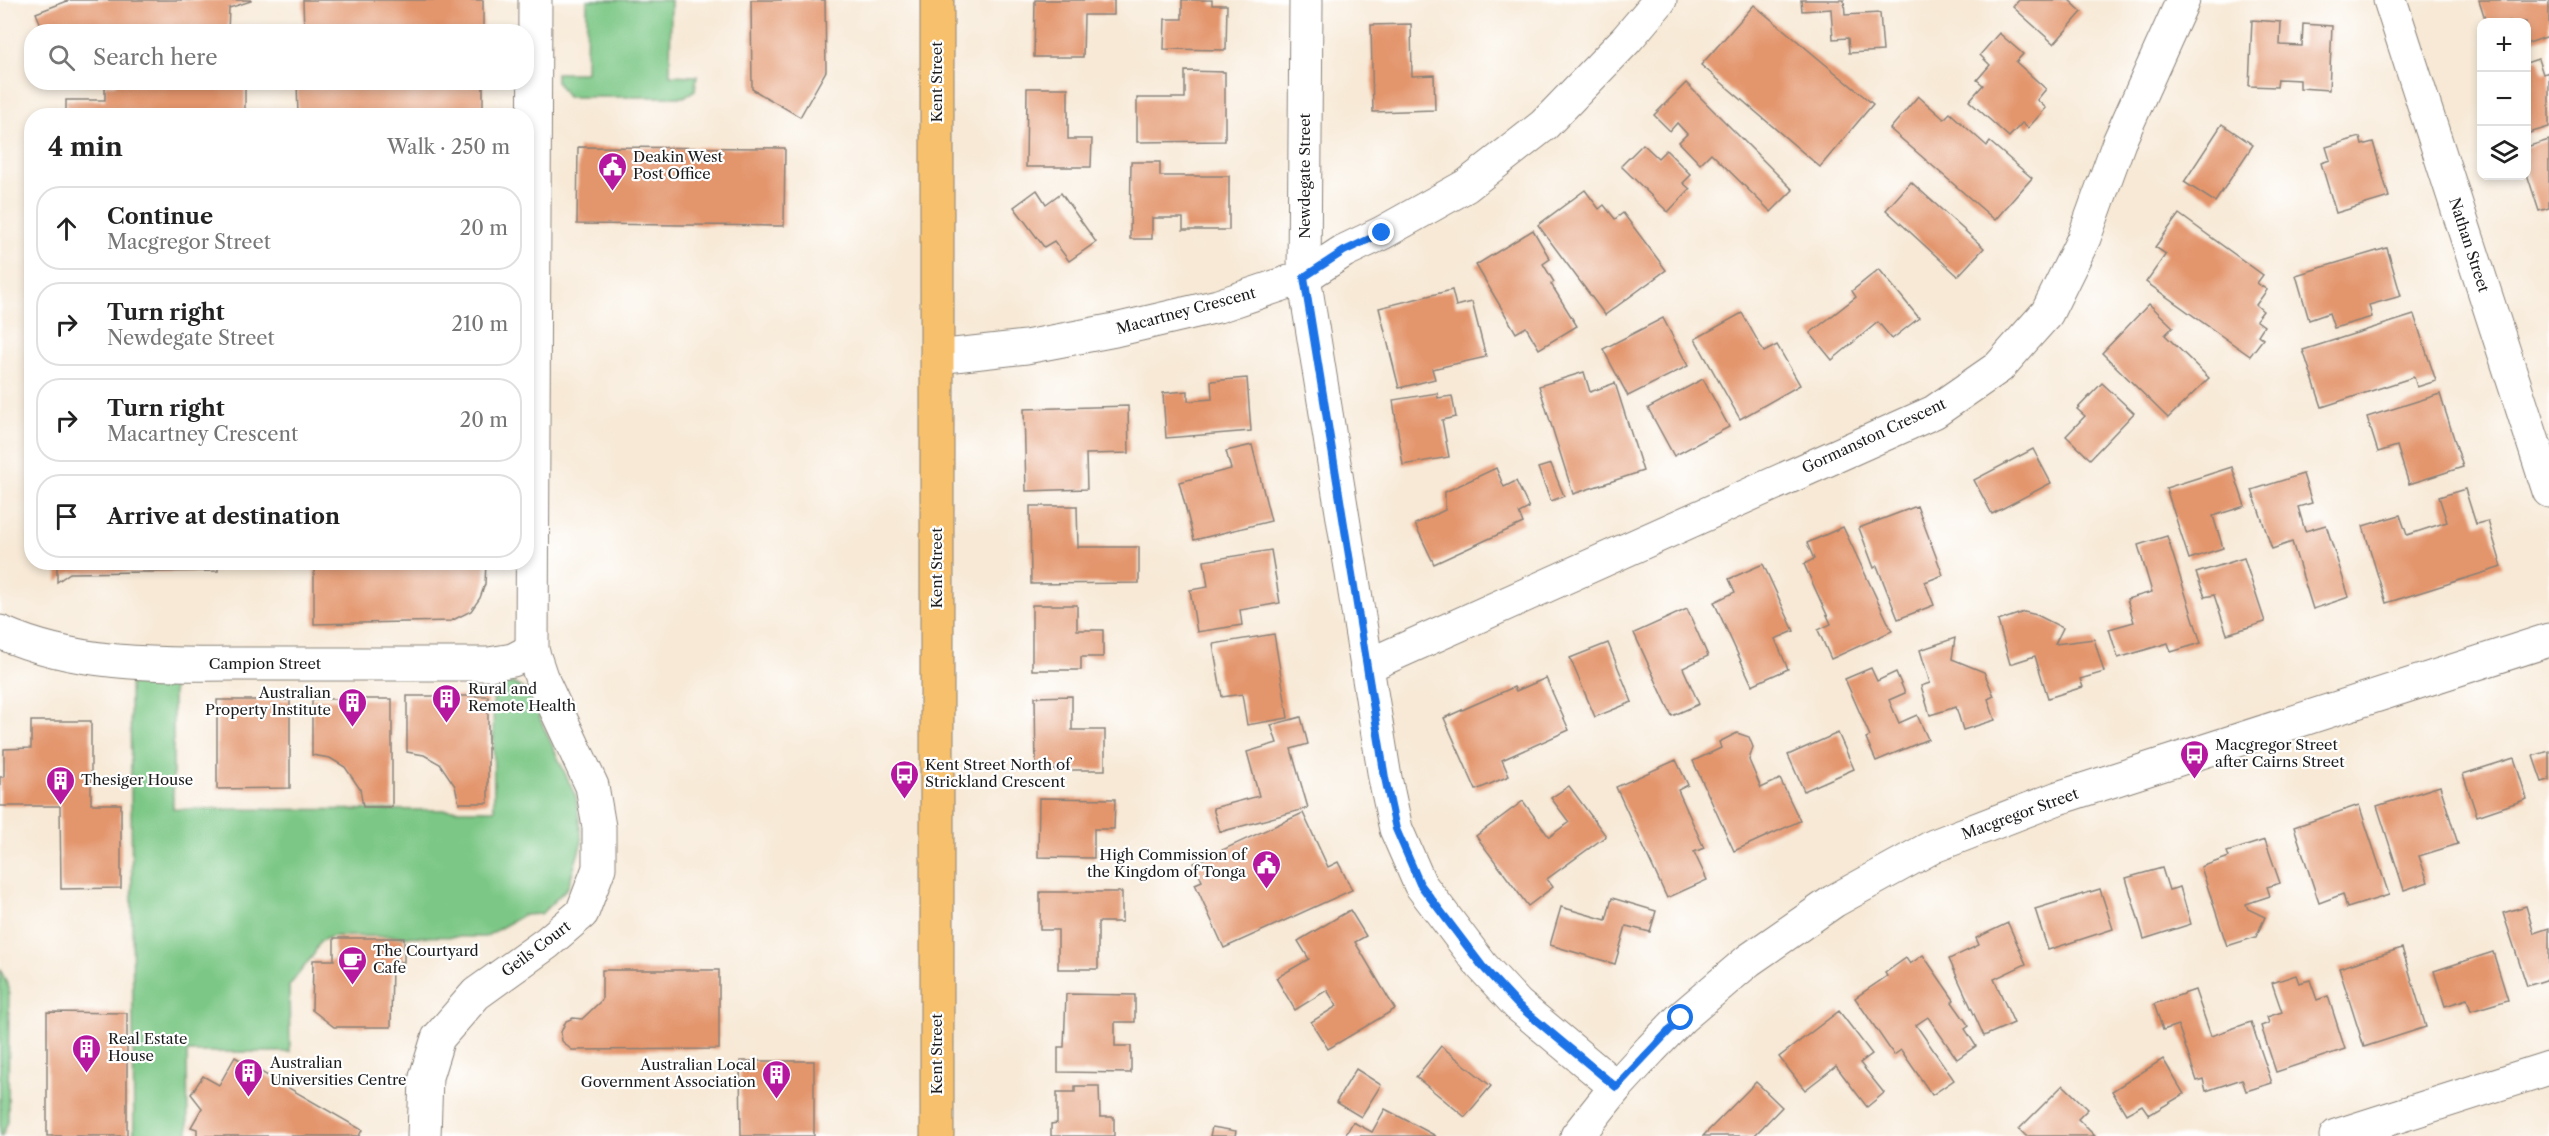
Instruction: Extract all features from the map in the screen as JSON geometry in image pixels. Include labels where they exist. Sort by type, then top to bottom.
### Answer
[{"type":"main road","name":"Kent Street","points":[[937,0],[937,1136]]},
{"type":"street","name":"Geils Court","points":[[534,0],[534,24]]},
{"type":"street","name":"Newdegate Street","points":[[1306,0],[1304,277],[1385,778],[1396,829],[1420,884],[1482,966],[1518,1005],[1616,1087]]},
{"type":"street","name":"Macartney Crescent","points":[[937,357],[1026,347],[1115,330],[1218,306],[1304,277],[1344,251],[1382,233],[1466,186],[1544,125],[1626,40],[1660,0]]},
{"type":"street","name":"Gormanston Crescent","points":[[1367,666],[1934,412],[1999,367],[2047,313],[2084,238],[2119,142],[2183,0]]},
{"type":"street","name":"Nathan Street","points":[[2390,0],[2549,491]]},
{"type":"street","name":"Geils Court","points":[[534,90],[534,108]]},
{"type":"street","name":"Geils Court","points":[[424,1136],[426,1077],[438,1038],[476,994],[547,943],[582,913],[599,868],[599,827],[592,786],[541,677],[532,650],[532,570]]},
{"type":"street","name":"Campion Street","points":[[0,632],[17,640],[65,653],[133,664],[489,664],[513,660],[532,650]]},
{"type":"street","name":"Macgregor Street","points":[[1577,1136],[1616,1087],[1681,1018],[1749,960],[1834,901],[1934,846],[2058,798],[2549,640]]},
{"type":"street","points":[[2336,1136],[2549,1068]]},
{"type":"green space","points":[[587,0],[671,0],[670,75],[697,76],[695,90],[684,97],[567,97],[556,81],[556,73],[586,73]]},
{"type":"green space","points":[[130,680],[173,681],[173,809],[494,810],[493,682],[513,683],[527,691],[576,797],[582,842],[568,887],[541,914],[523,915],[485,937],[334,936],[320,941],[314,954],[289,986],[290,1052],[187,1052],[188,1136],[134,1136]]},
{"type":"green space","points":[[0,969],[9,988],[8,1121],[2,1136],[0,1136]]},
{"type":"building","points":[[70,0],[251,0],[229,8],[228,24],[41,24],[36,13]]},
{"type":"building","points":[[303,0],[483,0],[483,24],[304,24]]},
{"type":"building","points":[[751,0],[825,0],[826,71],[800,117],[752,89]]},
{"type":"building","points":[[1035,0],[1114,0],[1114,15],[1084,15],[1083,57],[1034,57]]},
{"type":"building","points":[[1182,0],[1212,0],[1212,5],[1227,5],[1226,50],[1164,49],[1165,19],[1182,19]]},
{"type":"building","points":[[1801,0],[1844,0],[1845,15],[1880,13],[1883,51],[1849,53],[1848,38],[1833,39],[1831,9],[1802,11]]},
{"type":"building","points":[[2019,0],[2069,0],[2082,12],[2054,44],[2013,7]]},
{"type":"building","points":[[2479,0],[2549,0],[2549,36],[2531,42],[2531,18],[2485,18]]},
{"type":"building","points":[[1754,5],[1873,104],[1820,167],[1701,65]]},
{"type":"building","points":[[2252,20],[2281,22],[2280,45],[2302,46],[2303,24],[2332,26],[2329,90],[2300,88],[2300,80],[2278,79],[2277,87],[2249,86]]},
{"type":"building","points":[[1411,24],[1412,76],[1434,75],[1435,110],[1373,112],[1371,25]]},
{"type":"building","points":[[1999,33],[2023,54],[2016,62],[2046,89],[2037,100],[2046,108],[2028,128],[2022,123],[2009,137],[1969,101],[1983,85],[1977,80],[1990,65],[1980,55]]},
{"type":"building","points":[[2538,59],[2543,74],[2549,72],[2549,127],[2531,132],[2531,72],[2531,61]]},
{"type":"building","points":[[1185,71],[1225,72],[1225,141],[1137,142],[1137,98],[1185,98]]},
{"type":"building","points":[[1686,83],[1793,190],[1771,212],[1711,153],[1700,164],[1679,142],[1687,134],[1677,123],[1670,131],[1654,115]]},
{"type":"building","points":[[1027,88],[1068,88],[1068,139],[1092,139],[1091,167],[1026,167]]},
{"type":"building","points":[[105,90],[245,90],[245,108],[66,108],[66,100],[105,100]]},
{"type":"building","points":[[297,90],[483,90],[483,108],[298,108]]},
{"type":"building","points":[[1918,96],[1944,119],[1950,113],[1987,146],[1990,142],[2032,178],[1995,220],[1890,129]]},
{"type":"building","points":[[2222,124],[2253,145],[2215,202],[2184,182]]},
{"type":"building","points":[[2360,137],[2362,145],[2373,142],[2389,197],[2336,213],[2321,163],[2330,160],[2326,147]]},
{"type":"building","points":[[2549,140],[2549,208],[2539,211],[2529,180],[2531,180],[2531,145]]},
{"type":"building","points":[[1643,144],[1658,158],[1666,150],[1691,175],[1683,183],[1690,189],[1668,212],[1621,166]]},
{"type":"building","points":[[578,147],[785,148],[784,226],[577,224]]},
{"type":"building","points":[[1131,162],[1160,162],[1160,176],[1229,176],[1229,230],[1183,230],[1183,218],[1152,218],[1152,239],[1130,239]]},
{"type":"building","points":[[1911,182],[1984,248],[1958,276],[1886,210]]},
{"type":"building","points":[[1037,190],[1046,204],[1061,193],[1096,242],[1069,261],[1054,241],[1044,247],[1014,207]]},
{"type":"building","points":[[1585,190],[1599,209],[1604,205],[1615,219],[1623,213],[1666,270],[1605,315],[1538,225]]},
{"type":"building","points":[[2179,214],[2263,275],[2257,283],[2267,290],[2256,305],[2263,311],[2256,320],[2264,326],[2258,335],[2263,339],[2250,356],[2146,282],[2166,254],[2155,247]]},
{"type":"building","points":[[1533,230],[1550,259],[1543,264],[1554,282],[1551,284],[1577,326],[1539,349],[1526,327],[1516,333],[1476,265]]},
{"type":"building","points":[[2387,248],[2401,296],[2369,305],[2372,317],[2334,328],[2329,313],[2309,320],[2296,275]]},
{"type":"building","points":[[1879,269],[1919,318],[1892,339],[1878,322],[1832,360],[1810,333],[1856,297],[1852,291]]},
{"type":"building","points":[[1452,290],[1456,306],[1472,302],[1486,357],[1432,369],[1435,379],[1399,388],[1379,308]]},
{"type":"building","points":[[2149,304],[2173,327],[2165,335],[2209,378],[2168,418],[2102,353]]},
{"type":"building","points":[[1742,313],[1764,352],[1777,345],[1800,385],[1740,419],[1695,339]]},
{"type":"building","points":[[2414,315],[2436,381],[2417,387],[2414,377],[2322,407],[2303,350]]},
{"type":"building","points":[[1663,318],[1688,366],[1628,396],[1603,349]]},
{"type":"building","points":[[1584,372],[1590,392],[1615,383],[1643,471],[1573,494],[1539,386]]},
{"type":"building","points":[[1247,378],[1251,431],[1166,438],[1163,393],[1188,391],[1188,401],[1212,399],[1211,381]]},
{"type":"building","points":[[1703,379],[1729,427],[1674,456],[1648,408]]},
{"type":"building","points":[[2102,383],[2134,413],[2090,459],[2066,436],[2085,416],[2077,409]]},
{"type":"building","points":[[1437,393],[1438,398],[1452,396],[1456,417],[1442,420],[1449,457],[1403,465],[1393,400]]},
{"type":"building","points":[[2440,394],[2463,467],[2409,484],[2397,446],[2378,452],[2367,417]]},
{"type":"building","points":[[1128,406],[1129,453],[1086,454],[1087,489],[1026,491],[1024,409]]},
{"type":"building","points":[[1252,445],[1271,521],[1194,540],[1179,482],[1231,469],[1226,451]]},
{"type":"building","points":[[2033,449],[2051,483],[1992,514],[1974,480]]},
{"type":"building","points":[[1551,464],[1564,496],[1551,501],[1538,468]]},
{"type":"building","points":[[2232,467],[2245,506],[2213,516],[2223,548],[2189,559],[2166,488]]},
{"type":"building","points":[[1496,468],[1504,487],[1516,481],[1529,508],[1519,513],[1523,523],[1434,564],[1415,524],[1445,510],[1445,492]]},
{"type":"building","points":[[2303,474],[2312,503],[2298,507],[2305,531],[2326,525],[2349,597],[2313,609],[2292,542],[2272,549],[2252,490]]},
{"type":"building","points":[[2465,489],[2476,524],[2488,521],[2502,567],[2386,603],[2363,526],[2400,515],[2407,535],[2447,522],[2439,497]]},
{"type":"building","points":[[1030,506],[1077,506],[1078,547],[1139,547],[1139,583],[1031,584]]},
{"type":"building","points":[[1917,506],[1943,575],[1925,582],[1934,605],[1898,619],[1877,566],[1874,568],[1859,528]]},
{"type":"building","points":[[1843,527],[1892,631],[1831,659],[1818,630],[1831,624],[1804,564],[1814,559],[1807,543]]},
{"type":"building","points":[[2167,536],[2201,643],[2171,652],[2168,643],[2118,658],[2109,629],[2134,622],[2127,599],[2152,592],[2138,545]]},
{"type":"building","points":[[1271,550],[1280,603],[1240,610],[1242,625],[1197,632],[1190,590],[1208,587],[1204,561]]},
{"type":"building","points":[[2244,558],[2265,622],[2227,634],[2214,595],[2205,597],[2196,573]]},
{"type":"building","points":[[1763,564],[1794,631],[1775,639],[1788,669],[1752,685],[1714,602],[1735,592],[1729,579]]},
{"type":"building","points":[[57,570],[218,570],[70,573],[57,582]]},
{"type":"building","points":[[314,570],[486,570],[485,584],[480,598],[471,611],[451,621],[314,624]]},
{"type":"building","points":[[1032,605],[1077,605],[1077,630],[1103,630],[1103,657],[1081,657],[1081,670],[1032,670]]},
{"type":"building","points":[[1687,609],[1708,656],[1683,668],[1699,704],[1672,716],[1634,633]]},
{"type":"building","points":[[2024,612],[2037,615],[2063,628],[2055,644],[2094,639],[2104,672],[2080,679],[2083,687],[2048,698],[2035,656],[2010,664],[1998,621]]},
{"type":"building","points":[[1274,634],[1288,718],[1247,725],[1242,694],[1222,697],[1213,644]]},
{"type":"building","points":[[1955,638],[1952,659],[1984,672],[1994,696],[1988,699],[1995,720],[1963,730],[1956,707],[1930,715],[1921,686],[1930,683],[1920,650]]},
{"type":"building","points":[[1608,643],[1632,702],[1595,717],[1570,658]]},
{"type":"building","points":[[1871,668],[1877,681],[1896,672],[1905,693],[1889,700],[1899,723],[1917,715],[1928,739],[1876,761],[1866,738],[1870,736],[1845,679]]},
{"type":"building","points":[[1546,678],[1569,730],[1502,760],[1509,776],[1476,790],[1444,718],[1514,687],[1516,691]]},
{"type":"building","name":"Rural and Remote Health","points":[[407,696],[488,696],[488,803],[459,803],[455,786],[440,764],[424,755],[407,752]]},
{"type":"building","points":[[1072,696],[1072,730],[1105,730],[1105,770],[1036,770],[1035,697]]},
{"type":"building","name":"Australian Property Institute","points":[[312,699],[392,699],[392,807],[363,807],[360,789],[345,767],[330,758],[312,755]]},
{"type":"building","points":[[217,700],[290,700],[290,788],[217,789]]},
{"type":"building","points":[[1301,717],[1308,744],[1291,749],[1308,808],[1220,832],[1213,808],[1259,796],[1247,752],[1277,743],[1271,725]]},
{"type":"building","name":"Thesiger House","points":[[31,721],[91,721],[91,804],[121,804],[121,888],[61,889],[60,806],[0,806],[0,777],[4,777],[4,749],[31,748]]},
{"type":"building","points":[[1737,733],[1749,737],[1753,747],[1749,760],[1761,788],[1780,779],[1800,821],[1734,851],[1693,761],[1721,748],[1719,742]]},
{"type":"building","points":[[1838,733],[1854,769],[1804,791],[1788,755]]},
{"type":"building","points":[[2549,751],[2549,780],[2542,782],[2533,756]]},
{"type":"building","points":[[2514,758],[2527,799],[2477,816],[2463,774]]},
{"type":"building","points":[[1676,760],[1688,785],[1678,790],[1704,848],[1694,852],[1707,880],[1667,898],[1616,787]]},
{"type":"building","points":[[1569,786],[1606,836],[1547,879],[1553,887],[1528,906],[1476,836],[1523,801],[1549,837],[1569,822],[1551,798]]},
{"type":"building","points":[[2440,786],[2458,844],[2419,856],[2428,882],[2404,890],[2377,806]]},
{"type":"building","points":[[1039,798],[1115,799],[1114,829],[1094,829],[1094,858],[1038,857]]},
{"type":"building","points":[[2359,805],[2389,895],[2347,908],[2343,894],[2319,903],[2294,827]]},
{"type":"building","points":[[1303,813],[1328,867],[1338,862],[1352,890],[1224,948],[1195,884],[1202,881],[1194,863]]},
{"type":"building","points":[[2265,840],[2280,883],[2267,887],[2270,896],[2246,904],[2248,909],[2265,917],[2256,937],[2227,946],[2201,867],[2229,857],[2227,852]]},
{"type":"building","points":[[2162,868],[2169,890],[2180,887],[2191,924],[2144,939],[2126,878]]},
{"type":"building","points":[[2100,889],[2113,929],[2048,950],[2035,909]]},
{"type":"building","points":[[1040,892],[1122,892],[1122,922],[1098,922],[1098,969],[1058,969],[1058,930],[1040,930]]},
{"type":"building","points":[[1612,898],[1656,911],[1650,932],[1626,926],[1615,964],[1550,945],[1561,907],[1606,920]]},
{"type":"building","points":[[2526,906],[2534,933],[2549,928],[2549,979],[2527,986],[2503,913]]},
{"type":"building","points":[[1350,910],[1366,936],[1355,942],[1395,1009],[1328,1049],[1311,1022],[1337,1006],[1327,990],[1295,1010],[1276,978],[1309,959],[1298,941]]},
{"type":"building","points":[[2008,923],[2026,964],[1994,979],[2014,1023],[1984,1036],[1949,959],[1979,945],[1976,938]]},
{"type":"building","name":"The Courtyard Cafe","points":[[334,938],[404,938],[404,962],[392,961],[391,1027],[334,1027],[312,1010],[313,960],[334,960]]},
{"type":"building","points":[[2402,948],[2426,1027],[2364,1047],[2339,968]]},
{"type":"building","points":[[2493,952],[2508,1000],[2471,1011],[2467,999],[2445,1006],[2434,971]]},
{"type":"building","points":[[1923,955],[1954,1000],[1952,1002],[1969,1026],[1965,1029],[1976,1046],[1957,1059],[1928,1017],[1916,1025],[1954,1080],[1932,1095],[1901,1050],[1894,1055],[1855,998],[1887,976],[1885,973],[1906,958],[1910,964]]},
{"type":"building","points":[[602,970],[719,970],[719,1049],[572,1050],[562,1041],[561,1032],[566,1021],[573,1018],[582,1019],[602,1000]]},
{"type":"building","points":[[2296,975],[2299,983],[2310,980],[2317,1000],[2328,996],[2345,1049],[2276,1072],[2261,1026],[2269,1023],[2267,1017],[2282,1012],[2272,983]]},
{"type":"building","points":[[2195,990],[2211,1036],[2251,1022],[2272,1083],[2246,1091],[2242,1079],[2206,1091],[2203,1079],[2197,1081],[2178,1025],[2163,1030],[2154,1004]]},
{"type":"building","points":[[1066,994],[1135,995],[1135,1022],[1115,1022],[1115,1046],[1131,1046],[1131,1073],[1058,1072],[1058,1047],[1064,1047]]},
{"type":"building","points":[[1839,1011],[1872,1054],[1860,1063],[1884,1093],[1867,1107],[1836,1066],[1805,1090],[1779,1057]]},
{"type":"building","name":"Real Estate House","points":[[47,1012],[127,1013],[127,1136],[47,1136]]},
{"type":"building","points":[[1441,1046],[1491,1086],[1465,1117],[1416,1077]]},
{"type":"building","name":"Australian Universities Centre","points":[[235,1057],[362,1130],[359,1136],[197,1136],[197,1129],[191,1127],[202,1108],[191,1094],[203,1076],[219,1085]]},
{"type":"building","points":[[2163,1059],[2184,1094],[2149,1115],[2142,1105],[2126,1114],[2112,1091]]},
{"type":"building","name":"Australian Local Government Association","points":[[740,1061],[814,1061],[814,1136],[741,1136]]},
{"type":"building","points":[[1356,1069],[1381,1085],[1361,1117],[1336,1102]]},
{"type":"building","points":[[1756,1082],[1782,1107],[1754,1136],[1703,1136]]},
{"type":"building","points":[[2063,1085],[2088,1109],[2078,1119],[2095,1136],[2026,1136],[2019,1129]]},
{"type":"building","points":[[1075,1086],[1099,1086],[1100,1117],[1114,1117],[1114,1136],[1051,1136],[1051,1124],[1057,1123],[1057,1092],[1075,1092]]},
{"type":"building","points":[[1385,1109],[1436,1136],[1345,1136],[1353,1122],[1372,1132]]},
{"type":"building","points":[[1212,1127],[1236,1131],[1235,1136],[1210,1136]]},
{"type":"place","name":"Deakin West Post Office","points":[[612,192]]},
{"type":"place","name":"Rural and Remote Health","points":[[447,724]]},
{"type":"place","name":"Australian Property Institute","points":[[352,728]]},
{"type":"place","name":"Macgregor Street after Cairns Street","points":[[2194,780]]},
{"type":"place","name":"Kent Street North of Strickland Crescent","points":[[904,800]]},
{"type":"place","name":"Thesiger House","points":[[60,806]]},
{"type":"place","name":"High Commission of the Kingdom of Tonga","points":[[1267,890]]},
{"type":"place","name":"The Courtyard Cafe","points":[[352,986]]},
{"type":"place","name":"Real Estate House","points":[[87,1074]]},
{"type":"place","name":"Australian Universities Centre","points":[[249,1098]]},
{"type":"place","name":"Australian Local Government Association","points":[[777,1100]]},
{"type":"route","points":[[1382,233],[1344,251],[1304,277],[1385,778],[1396,829],[1420,884],[1482,966],[1518,1005],[1616,1087],[1681,1018]]}]
